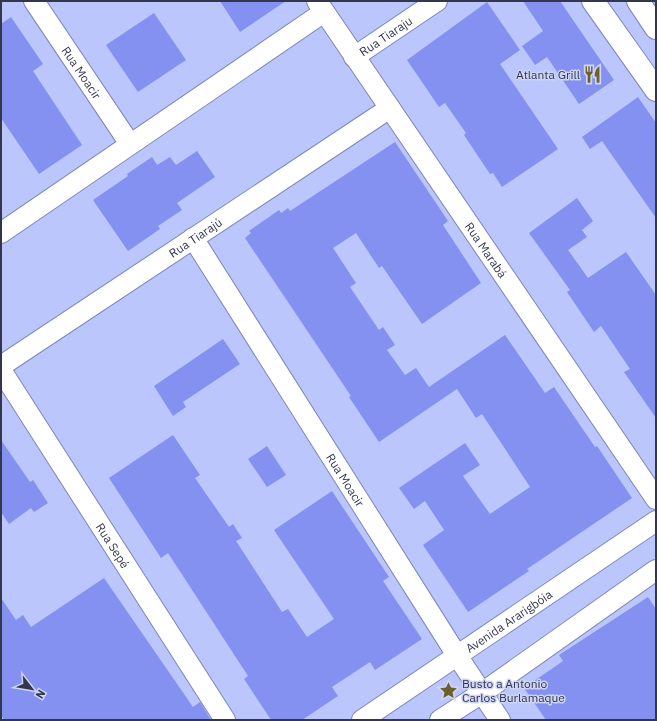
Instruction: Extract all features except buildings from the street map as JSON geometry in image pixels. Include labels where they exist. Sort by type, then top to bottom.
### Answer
[{"type":"main road","points":[[593,1],[656,90]]},
{"type":"main road","points":[[638,1],[656,28]]},
{"type":"street","name":"Rua Moacir","points":[[34,1],[130,144]]},
{"type":"street","name":"Rua Tiaraju","points":[[354,57],[437,1]]},
{"type":"street","points":[[1,233],[130,144],[321,6]]},
{"type":"street","name":"Rua Marabá","points":[[321,6],[354,57],[656,499]]},
{"type":"street","name":"Rua Tiarajú","points":[[1,366],[390,108]]},
{"type":"street","name":"Rua Moacir","points":[[193,238],[500,720]]},
{"type":"street","name":"Rua Sepé","points":[[1,370],[225,720]]},
{"type":"street","name":"Avenida Ararigbóia","points":[[362,720],[656,521]]},
{"type":"street","points":[[440,720],[482,693],[656,570]]},
{"type":"place","name":"Atlanta Grill","points":[[593,74]]},
{"type":"place","name":"Busto a Antonio Carlos Burlamaque","points":[[449,690]]}]
